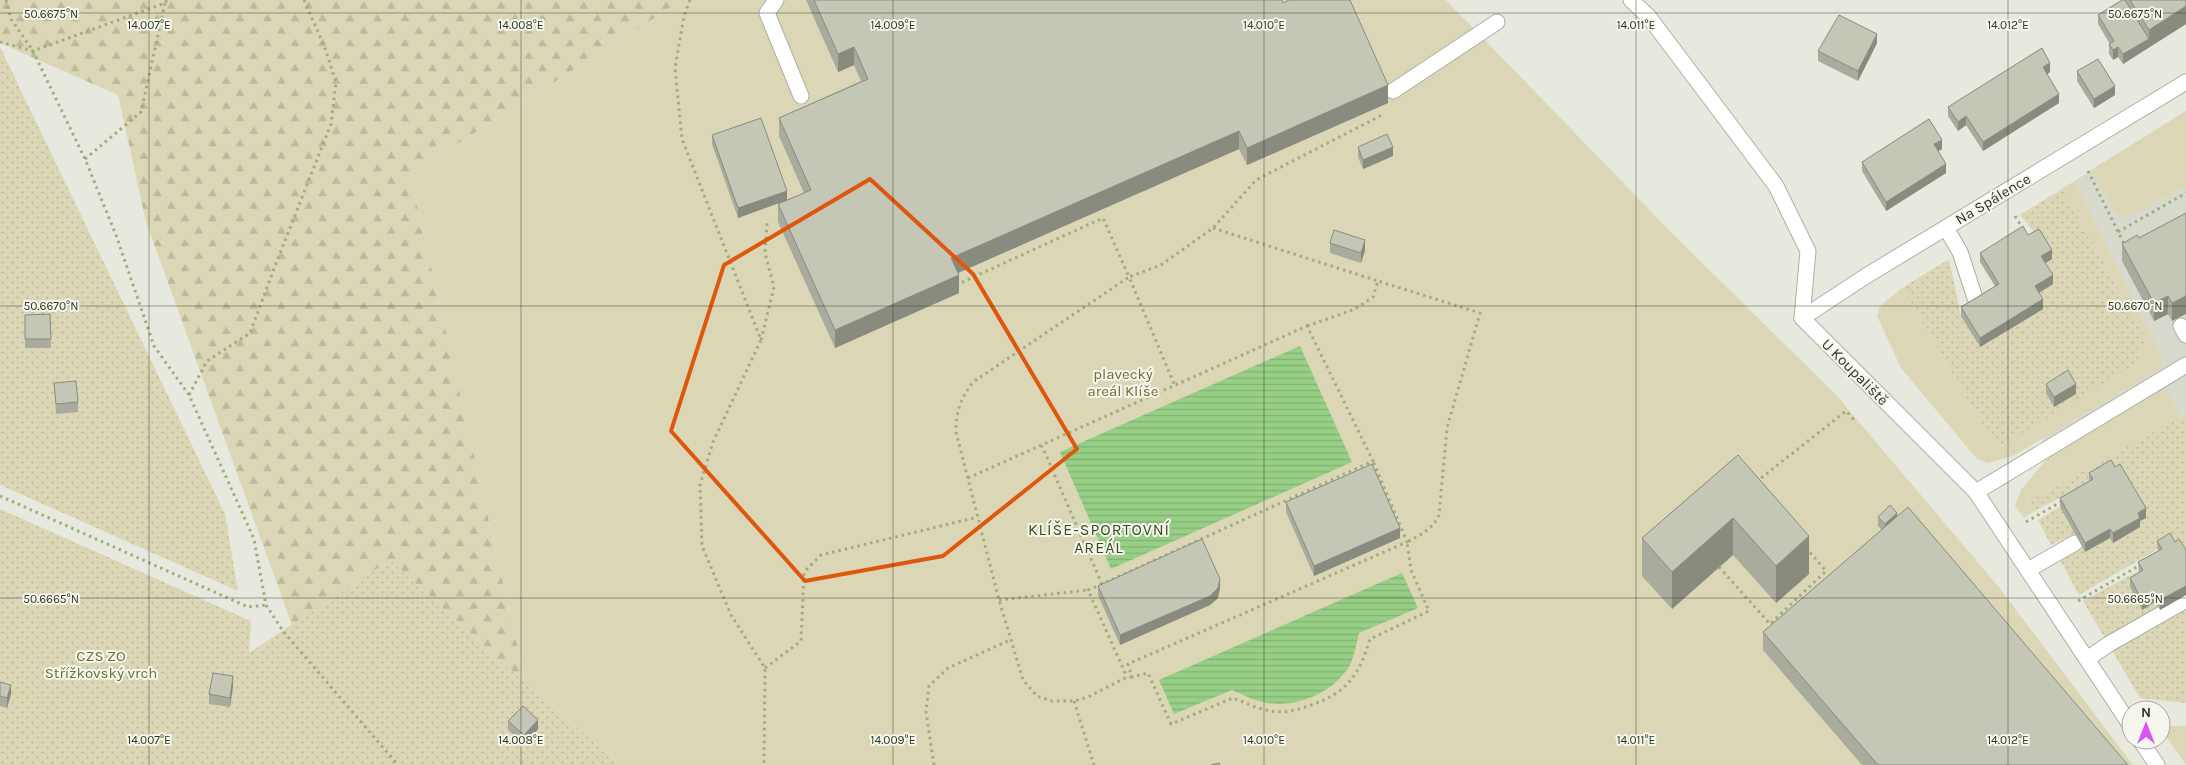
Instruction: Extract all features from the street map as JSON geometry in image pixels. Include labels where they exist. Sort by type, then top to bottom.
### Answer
[{"type":"street","points":[[776,0],[767,13],[801,96]]},
{"type":"street","points":[[1631,0],[1649,17],[1776,186],[1808,252],[1802,318]]},
{"type":"street","points":[[1393,91],[1497,22]]},
{"type":"street","name":"Na Spálence","points":[[1802,318],[1866,276],[2186,82]]},
{"type":"street","points":[[1946,228],[1960,252],[1974,298]]},
{"type":"street","name":"U Koupaliště","points":[[1802,318],[1976,492],[2121,711]]},
{"type":"street","points":[[1976,492],[2186,365]]},
{"type":"street","points":[[2028,570],[2075,543]]},
{"type":"street","points":[[2087,659],[2109,644],[2186,600]]},
{"type":"street","points":[[2147,750],[2157,765]]},
{"type":"path","points":[[6,0],[10,19],[33,51],[85,159],[116,234],[154,346],[189,395],[254,539],[266,605],[284,631],[398,765]]},
{"type":"path","points":[[189,395],[207,361],[250,333],[274,266],[332,124],[336,82],[326,48],[304,0]]},
{"type":"path","points":[[690,0],[684,16],[675,68],[682,139],[761,340]]},
{"type":"path","points":[[0,42],[33,51],[166,1]]},
{"type":"path","points":[[85,159],[142,112],[166,1]]},
{"type":"path","points":[[1307,326],[1373,461],[1407,542],[1411,570],[1429,611],[1370,639],[1363,661],[1347,685],[1327,700],[1293,711],[1267,711],[1233,698],[1171,724],[1148,673],[1129,677],[1088,697],[1074,701],[1052,701],[1037,696],[1023,680],[1010,640],[956,432],[956,414],[962,396],[973,382],[1129,277],[1161,265],[1213,228],[1256,180],[1398,107],[1393,91]]},
{"type":"path","points":[[2086,168],[2126,248]]},
{"type":"path","points":[[2118,232],[2186,193]]},
{"type":"path","points":[[2014,214],[2027,233]]},
{"type":"path","points":[[955,285],[1103,218],[1175,386]]},
{"type":"path","points":[[764,765],[765,668],[731,615],[702,546],[700,486],[713,442],[761,340],[774,287],[765,253],[767,223]]},
{"type":"path","points":[[1129,677],[1128,664],[1407,542],[1422,535],[1435,524],[1439,515],[1447,428],[1480,314],[1213,228]]},
{"type":"path","points":[[968,478],[1307,326],[1355,309],[1373,297],[1378,281]]},
{"type":"path","points":[[1750,487],[1846,411],[1856,422]]},
{"type":"path","points":[[1042,446],[1102,584]]},
{"type":"path","points":[[999,600],[1088,590],[1373,461]]},
{"type":"path","points":[[0,496],[248,607],[266,605]]},
{"type":"path","points":[[2023,524],[2067,498]]},
{"type":"path","points":[[765,668],[801,641],[804,572],[821,555],[978,517]]},
{"type":"path","points":[[1719,567],[1770,624],[1826,571],[1801,543]]},
{"type":"path","points":[[2077,601],[2142,564]]},
{"type":"path","points":[[1088,590],[1129,677]]},
{"type":"path","points":[[934,765],[926,712],[929,686],[948,668],[1010,640]]},
{"type":"path","points":[[1074,701],[1094,765]]},
{"type":"highlighted area","points":[[870,179],[973,274],[1077,449],[943,556],[805,581],[671,431],[724,265]]},
{"type":"shaded area","points":[[2186,111],[2186,414],[2066,481],[2034,426],[2135,364],[2146,338],[2062,189]]},
{"type":"shaded area","points":[[1300,346],[1352,462],[1111,569],[1060,452]]},
{"type":"shaded area","points":[[1402,573],[1418,608],[1359,633],[1353,657],[1347,670],[1322,692],[1301,701],[1279,704],[1258,701],[1232,690],[1174,714],[1159,680]]},
{"type":"green space","points":[[0,0],[687,0],[670,8],[410,174],[526,684],[390,560],[292,625],[146,222],[118,95],[0,43]]},
{"type":"green space","name":"plavecký areál Klíše","points":[[687,0],[1446,0],[1669,230],[1837,396],[1998,586],[2133,765],[621,765],[526,684],[410,174],[670,8]]},
{"type":"green space","points":[[0,47],[225,514],[238,591],[0,485]]},
{"type":"green space","points":[[2186,111],[2186,187],[2125,218],[2115,212],[2091,170]]},
{"type":"green space","points":[[2075,181],[2163,359],[2157,370],[2013,456],[1988,463],[1977,459],[1901,368],[1877,316],[1880,306],[1902,288],[1985,429],[2002,445],[2146,338],[2062,189]]},
{"type":"green space","points":[[2062,189],[2146,338],[2136,364],[2002,445],[1985,429],[1902,288],[1949,259],[1961,316],[2035,295],[2041,266],[2051,259],[2039,238],[2020,215]]},
{"type":"green space","points":[[2166,387],[2181,417],[2028,502],[2033,512],[2024,518],[2015,506],[2021,490],[2050,455]]},
{"type":"green space","points":[[2186,414],[2186,559],[2170,542],[2079,595],[2060,560],[2083,548],[2086,552],[2110,538],[2113,543],[2140,527],[2138,522],[2146,517],[2089,482],[2033,512],[2028,502]]},
{"type":"green space","points":[[2060,507],[2075,534],[2051,545],[2038,520]]},
{"type":"green space","name":"CZS ZO Střížkovský vrch","points":[[0,509],[251,621],[249,653],[390,560],[526,684],[621,765],[0,765]]},
{"type":"green space","points":[[2138,571],[2143,580],[2142,609],[2155,602],[2186,595],[2186,703],[2140,698],[2083,601]]},
{"type":"green space","points":[[2171,726],[2186,726],[2186,765],[2171,743]]},
{"type":"building","points":[[814,0],[1282,0],[1283,3],[1289,0],[1350,0],[1388,85],[1247,148],[1239,131],[951,258],[959,275],[835,330],[778,204],[811,190],[779,118],[868,79],[854,47],[838,54]]},
{"type":"building","points":[[2125,0],[2149,39],[2123,54],[2118,47],[2113,50],[2109,44],[2114,41],[2098,15]]},
{"type":"building","points":[[2130,0],[2186,0],[2186,6],[2149,30]]},
{"type":"building","points":[[1839,15],[1877,34],[1858,71],[1818,51]]},
{"type":"building","points":[[2042,48],[2050,63],[2043,67],[2059,94],[1983,142],[1966,116],[1958,122],[1948,107]]},
{"type":"building","points":[[2098,59],[2115,86],[2094,99],[2077,71]]},
{"type":"building","points":[[761,118],[787,191],[738,208],[712,135]]},
{"type":"building","points":[[1929,119],[1942,140],[1934,144],[1946,164],[1886,202],[1862,162]]},
{"type":"building","points":[[1387,134],[1393,147],[1363,160],[1358,147]]},
{"type":"building","points":[[2186,213],[2186,296],[2172,303],[2168,296],[2154,303],[2122,244],[2137,235],[2139,238]]},
{"type":"building","points":[[2023,226],[2028,235],[2039,229],[2052,250],[2041,256],[2053,275],[2035,286],[2043,299],[1980,338],[1961,307],[1999,284],[1980,253]]},
{"type":"building","points":[[1334,230],[1365,240],[1361,253],[1330,243]]},
{"type":"building","points":[[50,314],[51,339],[25,339],[25,315]]},
{"type":"building","points":[[2068,370],[2076,384],[2054,397],[2046,384]]},
{"type":"building","points":[[76,381],[78,402],[56,404],[54,383]]},
{"type":"building","points":[[1738,455],[1809,536],[1776,566],[1733,518],[1672,572],[1642,538]]},
{"type":"building","points":[[2111,460],[2115,467],[2120,464],[2146,508],[2138,513],[2140,518],[2113,533],[2110,529],[2085,543],[2060,498],[2093,479],[2089,473]]},
{"type":"building","points":[[1372,464],[1400,528],[1314,566],[1286,502]]},
{"type":"building","points":[[1890,505],[1897,513],[1885,524],[1878,517]]},
{"type":"building","points":[[1908,507],[2128,765],[1878,765],[1763,632]]},
{"type":"building","points":[[2170,533],[2175,542],[2179,539],[2186,550],[2186,586],[2160,600],[2155,593],[2142,600],[2130,578],[2143,570],[2138,562],[2162,549],[2157,541]]},
{"type":"building","points":[[1202,539],[1220,579],[1218,588],[1210,596],[1120,635],[1098,586]]},
{"type":"building","points":[[213,673],[233,676],[230,698],[209,694]]},
{"type":"building","points":[[0,682],[11,685],[7,698],[0,696]]},
{"type":"building","points":[[523,706],[538,720],[524,735],[508,721]]},
{"type":"district","name":"KLÍŠE-SPORTOVNÍ AREÁL","points":[[1099,538]]}]
